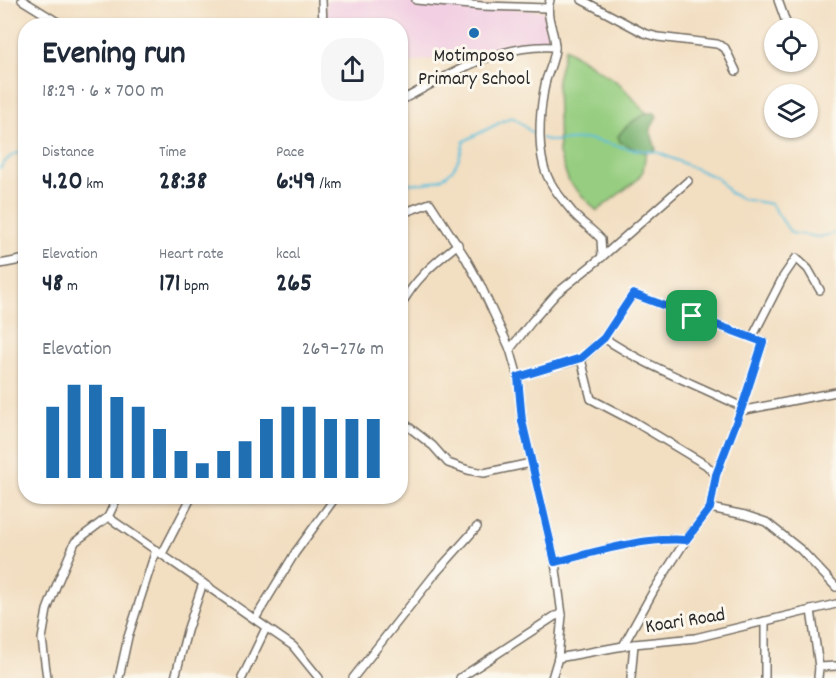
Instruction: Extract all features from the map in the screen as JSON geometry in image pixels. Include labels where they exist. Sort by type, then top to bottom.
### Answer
[{"type":"street","points":[[22,0],[51,18]]},
{"type":"street","points":[[322,0],[323,18]]},
{"type":"street","points":[[416,0],[482,6],[547,8]]},
{"type":"street","points":[[550,0],[547,8],[555,47],[552,66],[546,79],[542,116],[540,138],[544,167],[556,191],[575,215],[601,239],[602,257]]},
{"type":"street","points":[[582,0],[658,38],[717,44],[725,48],[736,71]]},
{"type":"street","points":[[778,0],[784,18]]},
{"type":"street","points":[[408,97],[449,74],[501,52],[543,46],[555,47]]},
{"type":"street","points":[[510,350],[546,304],[688,180]]},
{"type":"street","points":[[408,211],[430,203],[458,244],[480,284],[510,350],[518,377],[522,421],[555,562],[562,615],[558,658],[552,678]]},
{"type":"street","points":[[408,293],[429,267],[458,244]]},
{"type":"street","points":[[752,338],[783,277],[796,258],[808,269],[820,290]]},
{"type":"street","points":[[0,264],[18,261]]},
{"type":"street","points":[[518,377],[581,358],[604,338],[633,294],[763,342],[716,475],[710,508],[654,590],[623,646]]},
{"type":"street","points":[[604,338],[642,361],[741,409],[836,392]]},
{"type":"street","points":[[581,358],[591,399],[633,421],[706,465],[716,475]]},
{"type":"street","points":[[408,426],[433,446],[448,463],[468,470],[484,473],[531,463]]},
{"type":"street","points":[[47,678],[42,639],[47,610],[57,584],[75,542],[108,517],[114,504]]},
{"type":"street","points":[[119,678],[128,637],[159,552],[187,504]]},
{"type":"street","points":[[255,619],[295,553],[331,504]]},
{"type":"street","points":[[710,508],[746,515],[766,522],[801,550],[836,587]]},
{"type":"street","points":[[108,517],[292,646],[318,678]]},
{"type":"street","points":[[353,678],[435,574],[477,526]]},
{"type":"street","points":[[555,562],[630,544],[669,539],[686,540]]},
{"type":"street","points":[[175,678],[203,583]]},
{"type":"street","name":"Koari Road","points":[[558,658],[634,644],[695,638],[836,604]]},
{"type":"street","points":[[812,610],[819,666],[818,678]]},
{"type":"street","points":[[460,678],[555,616],[562,615]]},
{"type":"street","points":[[765,621],[765,678]]},
{"type":"street","points":[[242,678],[266,628]]},
{"type":"street","points":[[631,678],[634,644]]},
{"type":"street","points":[[819,666],[836,666]]},
{"type":"shaded area","name":"Motimposo Primary School","points":[[326,0],[396,0],[544,11],[548,41],[408,63],[408,18],[326,18]]},
{"type":"green space","points":[[565,48],[620,84],[651,118],[643,171],[637,180],[597,211],[569,182],[559,154],[557,79]]},
{"type":"green space","points":[[647,113],[655,113],[657,117],[650,130],[656,149],[642,152],[620,142],[618,136],[631,123]]},
{"type":"waterway","points":[[408,183],[433,182],[441,179],[456,164],[464,141],[511,117],[537,135]]},
{"type":"waterway","points":[[541,138],[551,141],[589,139],[630,149],[657,152],[717,178],[730,193],[742,199],[771,204],[791,233],[819,237],[836,233]]},
{"type":"waterway","points":[[0,168],[11,156],[18,153]]},
{"type":"place","name":"Motimposo Primary School","points":[[474,33]]},
{"type":"route","points":[[633,294],[692,316],[763,342],[742,407],[716,475],[710,508],[686,540],[669,539],[630,544],[555,562],[522,421],[518,377],[581,358],[604,338],[633,294]]}]
